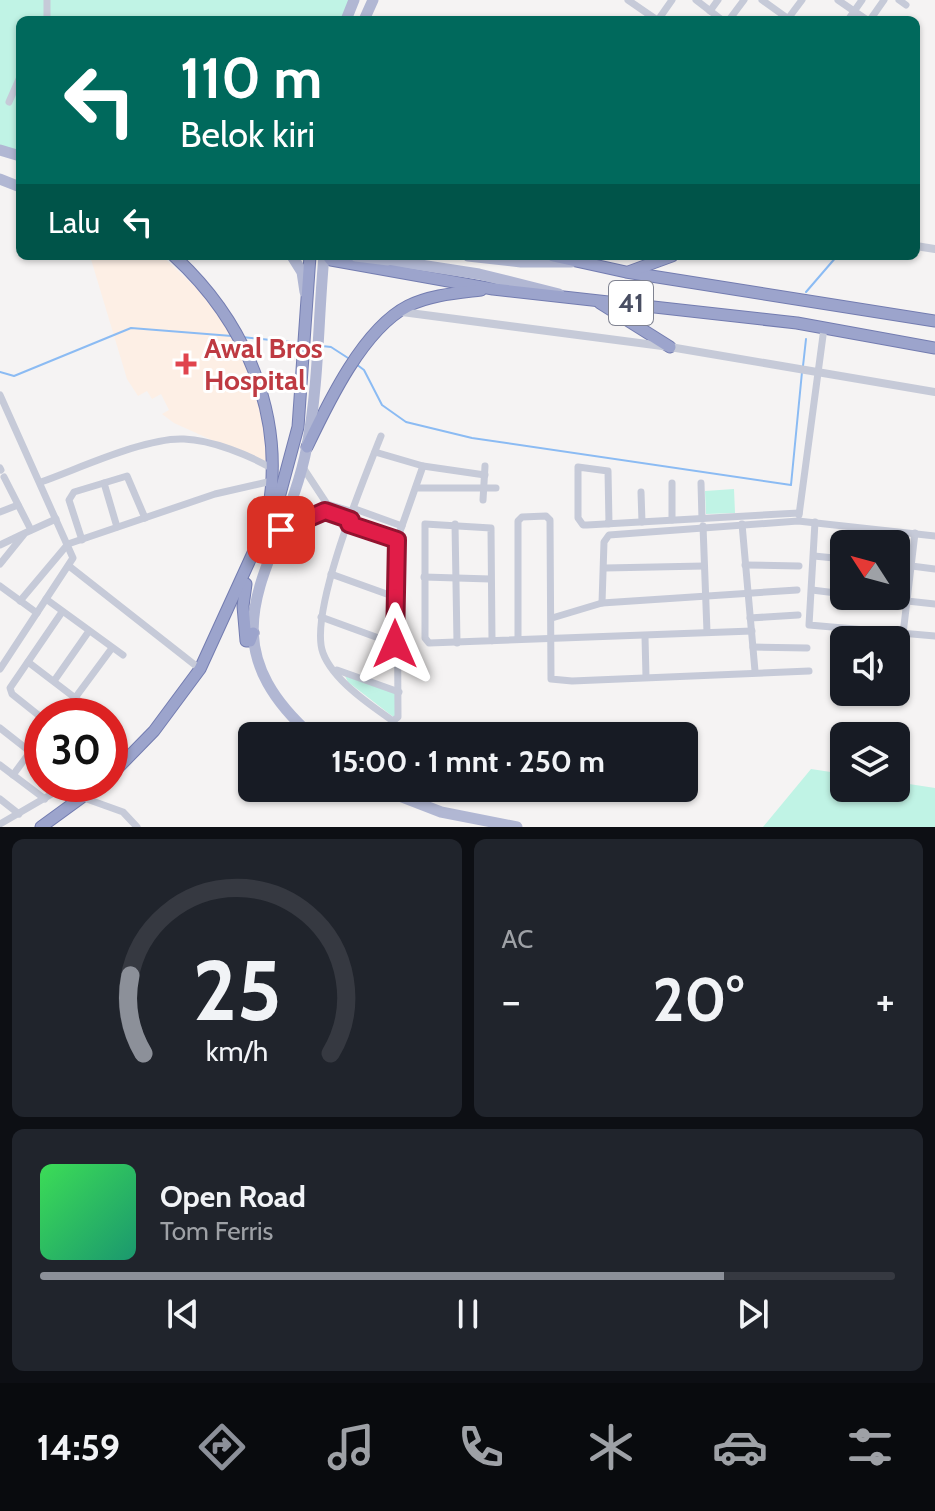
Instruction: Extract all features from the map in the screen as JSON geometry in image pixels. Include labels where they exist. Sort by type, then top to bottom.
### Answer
[{"type":"highway","points":[[178,260],[202,286],[236,333],[250,358],[265,403],[272,475],[263,532]]},
{"type":"highway","points":[[128,758],[154,731],[200,669],[251,561],[290,466],[306,413],[302,362],[310,260]]},
{"type":"highway","name":"41","points":[[331,260],[493,289],[824,328],[935,348]]},
{"type":"highway","points":[[372,260],[376,267]]},
{"type":"highway","name":"41","points":[[570,260],[626,272],[935,321]]},
{"type":"highway","points":[[626,272],[660,260]]},
{"type":"highway","points":[[307,447],[334,392],[353,363],[397,313],[436,297],[493,289]]},
{"type":"highway","points":[[593,299],[670,347]]},
{"type":"highway","points":[[251,561],[243,606],[246,641],[250,641],[253,633]]},
{"type":"highway","points":[[41,827],[78,802]]},
{"type":"main road","points":[[294,260],[302,272],[306,297]]},
{"type":"main road","points":[[297,722],[284,709],[266,682],[253,633],[260,581],[281,530],[307,447],[306,413],[316,361],[324,260]]},
{"type":"main road","points":[[388,260],[503,279],[563,296]]},
{"type":"main road","points":[[503,260],[579,262]]},
{"type":"main road","points":[[415,802],[441,812],[517,827]]},
{"type":"street","points":[[628,0],[652,16]]},
{"type":"street","points":[[696,0],[717,16]]},
{"type":"street","points":[[710,11],[718,0]]},
{"type":"street","points":[[762,0],[783,16]]},
{"type":"street","points":[[838,0],[861,16]]},
{"type":"street","points":[[851,16],[862,0]]},
{"type":"street","points":[[871,16],[884,0]]},
{"type":"street","points":[[899,0],[906,5]]},
{"type":"street","points":[[9,102],[16,86]]},
{"type":"street","points":[[397,313],[412,311],[670,347],[935,392]]},
{"type":"street","points":[[798,517],[824,328]]},
{"type":"street","points":[[0,395],[3,409],[41,482],[73,555],[69,566],[0,669]]},
{"type":"street","points":[[381,436],[331,574],[321,617],[322,650],[333,669],[393,721],[398,718],[399,692],[395,644],[397,540],[418,488],[423,466]]},
{"type":"street","points":[[20,601],[68,544],[272,475],[253,458],[181,439],[122,453],[41,482]]},
{"type":"street","points":[[375,452],[423,466],[485,471],[483,500]]},
{"type":"street","points":[[302,466],[326,507],[352,516],[402,526]]},
{"type":"street","points":[[609,524],[608,471],[578,467],[578,521],[587,525],[609,524],[672,520],[742,524],[798,517]]},
{"type":"street","points":[[2,475],[28,532]]},
{"type":"street","points":[[82,540],[69,497],[104,483],[130,478],[145,518]]},
{"type":"street","points":[[104,483],[117,527]]},
{"type":"street","points":[[672,483],[672,520]]},
{"type":"street","points":[[701,483],[707,632]]},
{"type":"street","points":[[418,488],[496,488]]},
{"type":"street","points":[[641,492],[642,522]]},
{"type":"street","points":[[0,512],[18,505]]},
{"type":"street","points":[[281,530],[326,507]]},
{"type":"street","points":[[352,516],[397,540]]},
{"type":"street","points":[[518,639],[517,522],[522,517],[546,516],[550,520],[551,679],[572,681],[809,671]]},
{"type":"street","points":[[602,603],[604,542],[609,535],[702,523],[798,517],[815,522],[935,536]]},
{"type":"street","points":[[0,545],[56,519]]},
{"type":"street","points":[[815,522],[809,625],[830,627]]},
{"type":"street","points":[[455,524],[457,643]]},
{"type":"street","points":[[492,641],[491,528],[455,524],[423,526],[426,640],[431,643],[457,643],[492,641],[551,637],[645,637],[752,631]]},
{"type":"street","points":[[742,524],[755,671]]},
{"type":"street","points":[[0,564],[28,532]]},
{"type":"street","points":[[910,578],[915,533]]},
{"type":"street","points":[[814,556],[830,558]]},
{"type":"street","points":[[745,565],[799,566]]},
{"type":"street","points":[[69,566],[200,669]]},
{"type":"street","points":[[605,568],[704,566]]},
{"type":"street","points":[[912,566],[935,569]]},
{"type":"street","points":[[331,574],[395,597]]},
{"type":"street","points":[[424,577],[490,579]]},
{"type":"street","points":[[0,586],[37,613]]},
{"type":"street","points":[[552,618],[602,603],[706,599],[797,590]]},
{"type":"street","points":[[812,590],[830,592]]},
{"type":"street","points":[[46,599],[123,655]]},
{"type":"street","points":[[910,601],[935,604]]},
{"type":"street","points":[[24,703],[10,691],[62,612]]},
{"type":"street","points":[[750,618],[798,615]]},
{"type":"street","points":[[321,617],[395,644]]},
{"type":"street","points":[[54,681],[89,631]]},
{"type":"street","points":[[910,634],[935,636]]},
{"type":"street","points":[[645,637],[646,677]]},
{"type":"street","points":[[753,647],[807,648]]},
{"type":"street","points":[[28,662],[75,698],[112,648]]},
{"type":"street","points":[[333,669],[399,692]]},
{"type":"street","points":[[0,728],[24,747]]},
{"type":"street","points":[[13,775],[24,760]]},
{"type":"street","points":[[1,768],[24,783]]},
{"type":"street","points":[[0,799],[19,814]]},
{"type":"street","points":[[0,824],[40,802]]},
{"type":"street","points":[[95,802],[123,812],[137,827]]},
{"type":"shaded area","name":"Awal Bros Hospital","points":[[91,260],[166,260],[203,294],[244,352],[262,412],[267,465],[174,423],[162,414],[169,410],[161,394],[152,399],[147,391],[138,396],[127,379]]},
{"type":"green space","points":[[0,0],[357,0],[350,16],[16,16],[16,157],[0,151]]},
{"type":"green space","points":[[734,489],[735,513],[706,514],[705,491]]},
{"type":"green space","points":[[345,676],[395,693],[396,719],[348,682]]},
{"type":"green space","points":[[811,769],[830,772],[830,802],[910,802],[910,784],[935,788],[935,827],[763,827]]},
{"type":"waterway","points":[[806,292],[834,260]]},
{"type":"waterway","points":[[0,372],[14,376],[131,328],[232,336]]},
{"type":"waterway","points":[[242,337],[300,343]]},
{"type":"waterway","points":[[803,366],[806,339]]},
{"type":"waterway","points":[[322,346],[331,347],[348,358]]},
{"type":"waterway","points":[[356,364],[364,370],[382,405],[406,422],[472,438],[791,485],[802,372]]},
{"type":"place","name":"Awal Bros Hospital","points":[[186,364]]},
{"type":"route","points":[[281,530],[325,511],[351,520],[349,524],[397,540],[395,644]]}]
